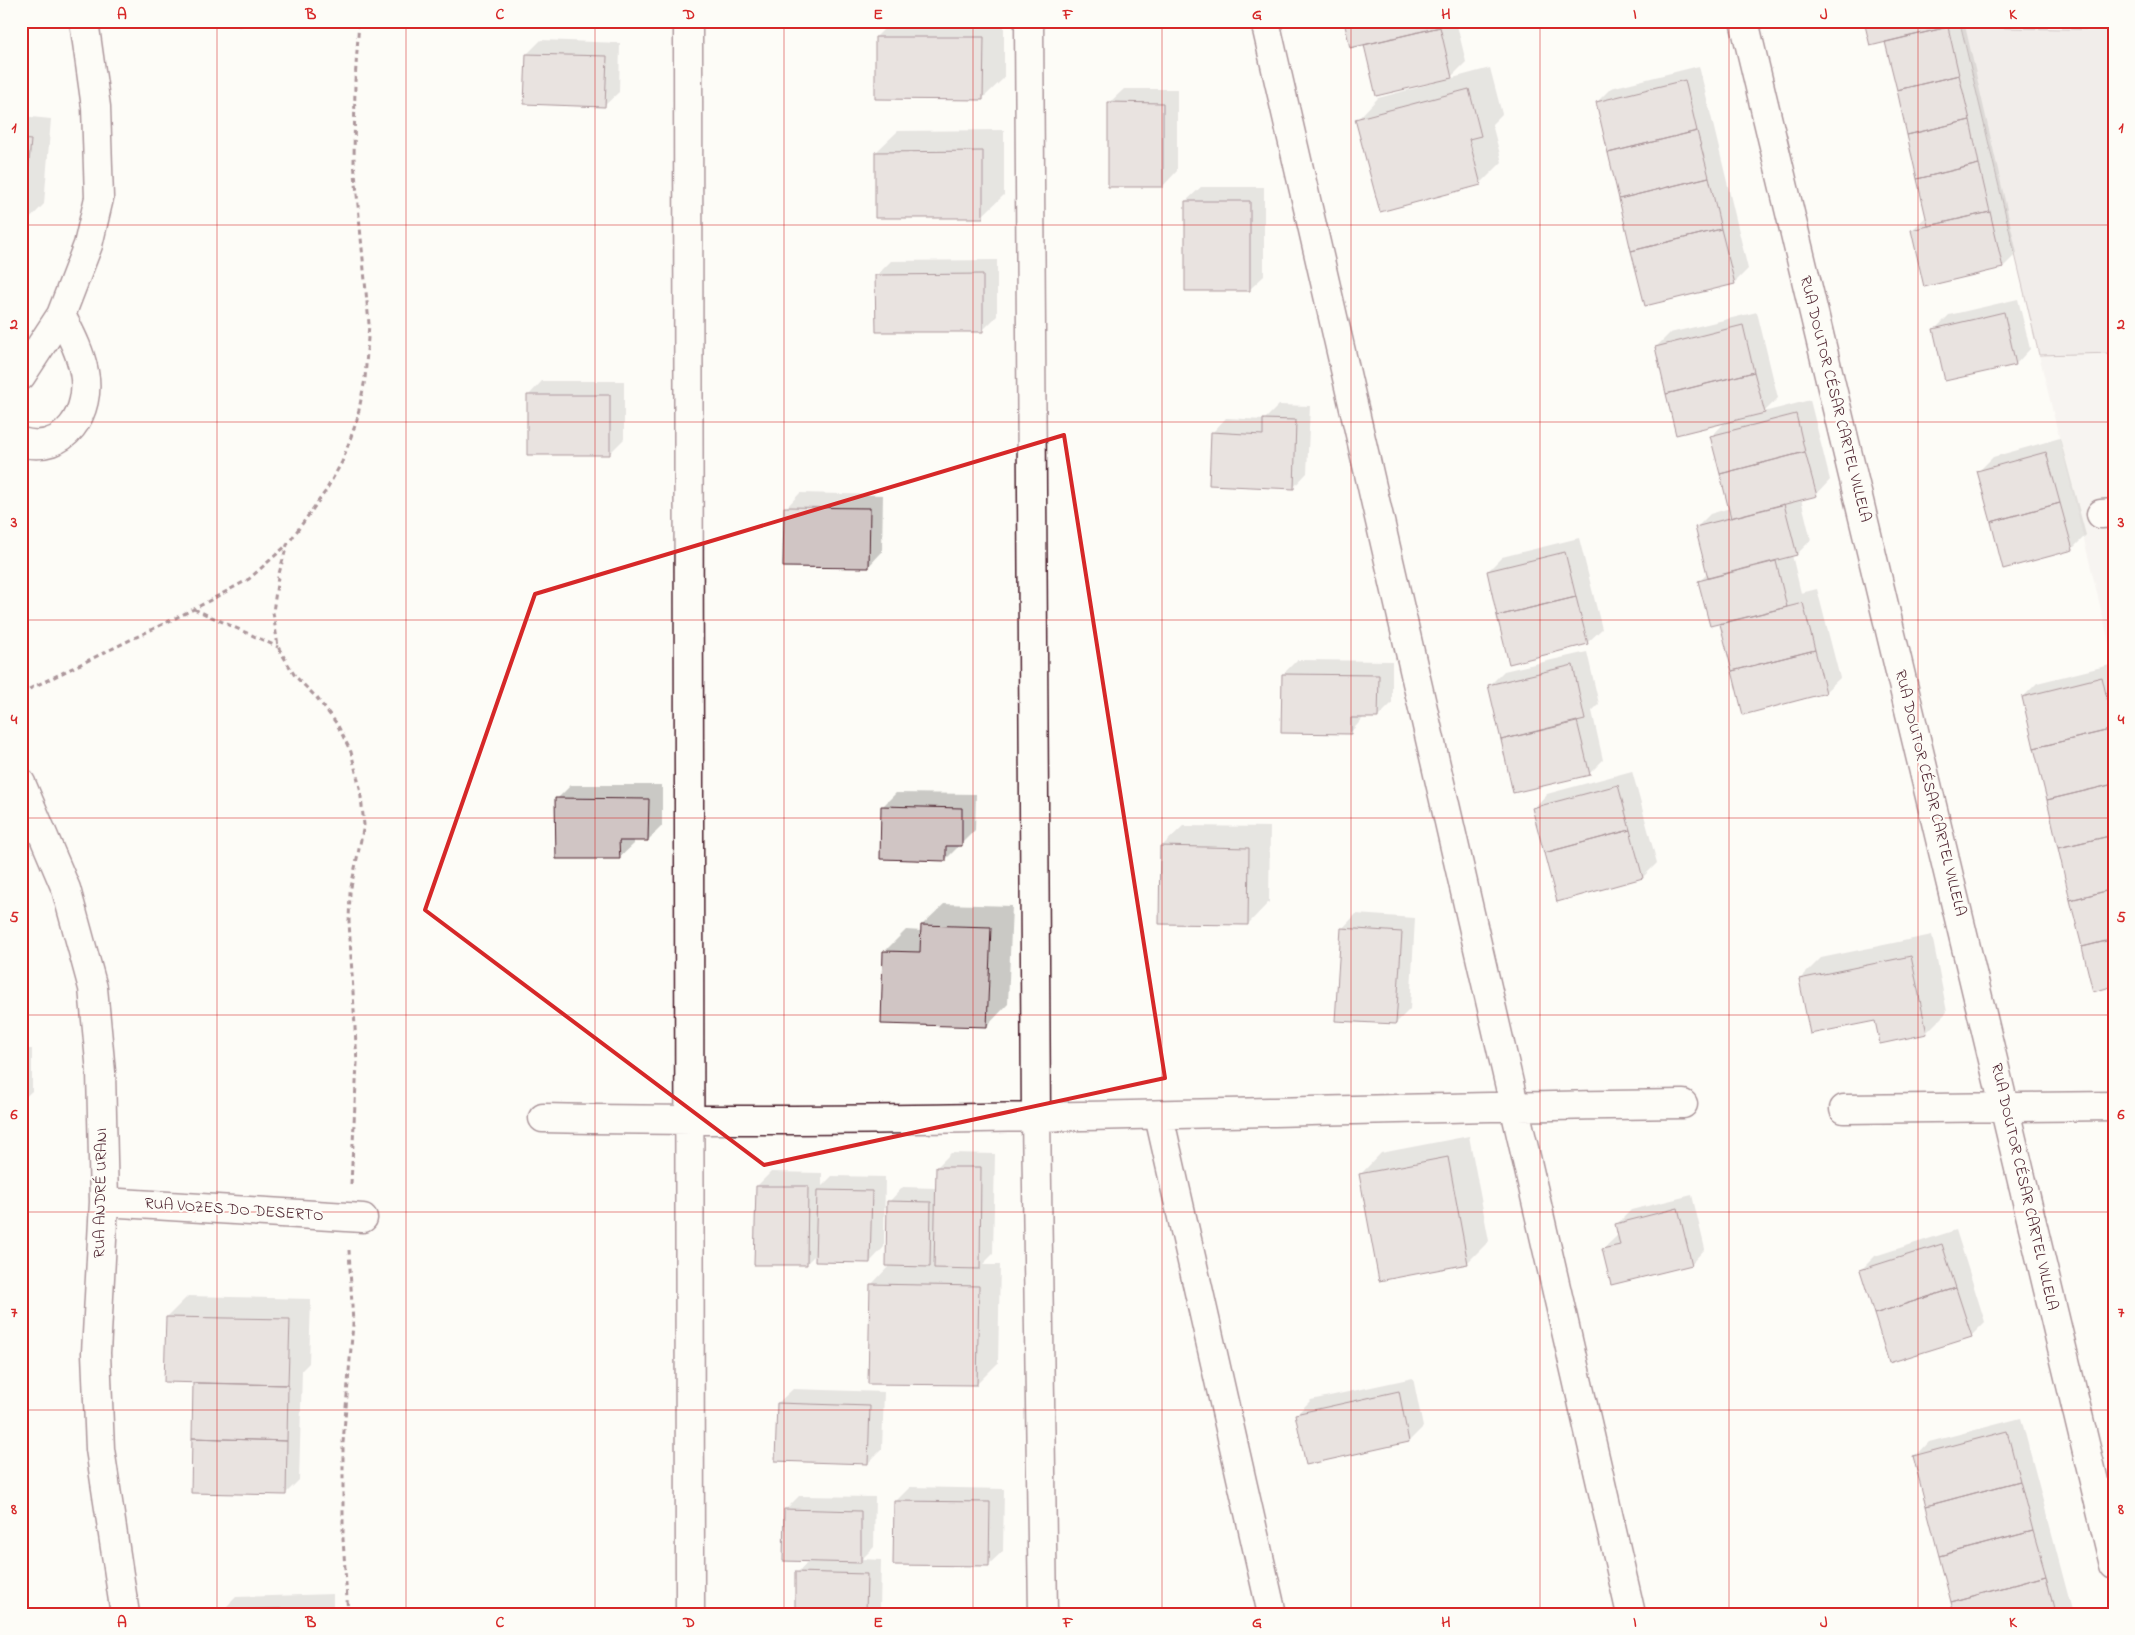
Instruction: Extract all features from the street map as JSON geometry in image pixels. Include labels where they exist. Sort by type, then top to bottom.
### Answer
[{"type":"street","points":[[21,376],[61,315],[88,245],[99,198],[96,107],[84,21]]},
{"type":"street","points":[[688,21],[690,1614]]},
{"type":"street","points":[[1029,21],[1036,1116],[1043,1614]]},
{"type":"street","points":[[1265,21],[1631,1614]]},
{"type":"street","name":"RUA DOUTOR CÉSAR CARTEL VILLELA","points":[[1744,21],[2114,1565]]},
{"type":"street","points":[[21,442],[46,445],[64,437],[77,421],[85,392],[84,373],[78,351],[61,315]]},
{"type":"street","name":"RUA ANDRÉ URANI","points":[[21,783],[66,889],[93,988],[101,1072],[104,1202],[96,1353],[100,1449],[125,1614]]},
{"type":"street","points":[[543,1118],[690,1121],[1159,1116],[1514,1106],[1682,1104]]},
{"type":"street","points":[[1844,1109],[2006,1109],[2114,1106]]},
{"type":"street","points":[[1159,1116],[1272,1614]]},
{"type":"street","name":"RUA VOZES DO DESERTO","points":[[104,1202],[356,1218]]},
{"type":"path","points":[[21,693],[194,609],[249,579],[287,545],[325,492],[342,462],[357,420],[365,379],[369,324],[354,162],[355,81],[359,21]]},
{"type":"path","points":[[287,545],[278,577],[273,612],[278,647],[295,676],[317,698],[337,724],[350,752],[360,788],[364,825],[350,892],[349,921],[357,1062],[354,1324],[343,1442],[343,1539],[348,1614]]},
{"type":"path","points":[[194,609],[278,647]]},
{"type":"highlighted area","points":[[1064,435],[1165,1078],[764,1165],[425,910],[535,594]]},
{"type":"shaded area","points":[[1961,27],[2114,30],[2114,353],[2039,355]]},
{"type":"shaded area","points":[[2114,353],[2114,663],[2039,355]]},
{"type":"building","points":[[238,21],[296,21],[238,26]]},
{"type":"building","points":[[1344,21],[1439,21],[1440,27],[1350,48]]},
{"type":"building","points":[[1864,21],[1947,21],[1948,27],[1870,46]]},
{"type":"building","points":[[1440,27],[1452,78],[1376,96],[1364,45]]},
{"type":"building","points":[[1948,27],[1959,75],[1897,90],[1885,42]]},
{"type":"building","points":[[875,37],[984,37],[983,100],[875,99]]},
{"type":"building","points":[[526,54],[607,56],[605,107],[524,104]]},
{"type":"building","points":[[1959,75],[1970,120],[1907,135],[1897,90]]},
{"type":"building","points":[[1685,80],[1697,131],[1608,153],[1596,102]]},
{"type":"building","points":[[1469,89],[1481,136],[1469,139],[1481,185],[1380,212],[1355,119]]},
{"type":"building","points":[[1108,102],[1163,103],[1163,187],[1108,187]]},
{"type":"building","points":[[1970,120],[1979,164],[1917,179],[1907,135]]},
{"type":"building","points":[[1697,131],[1709,177],[1619,199],[1608,153]]},
{"type":"building","points":[[21,139],[31,140],[23,227],[21,227]]},
{"type":"building","points":[[983,151],[983,218],[875,218],[875,152]]},
{"type":"building","points":[[1979,164],[1990,212],[1928,226],[1917,179]]},
{"type":"building","points":[[1709,177],[1721,229],[1631,251],[1619,199]]},
{"type":"building","points":[[1185,201],[1250,201],[1250,291],[1185,291]]},
{"type":"building","points":[[1990,212],[2003,268],[1924,287],[1911,230]]},
{"type":"building","points":[[1721,229],[1735,284],[1645,306],[1631,251]]},
{"type":"building","points":[[983,274],[983,332],[876,332],[875,275]]},
{"type":"building","points":[[2004,312],[2016,365],[1945,381],[1933,329]]},
{"type":"building","points":[[1743,325],[1754,372],[1666,394],[1655,347]]},
{"type":"building","points":[[1754,372],[1765,413],[1676,435],[1666,394]]},
{"type":"building","points":[[527,395],[610,395],[610,455],[527,455]]},
{"type":"building","points":[[1796,414],[1805,452],[1720,474],[1710,436]]},
{"type":"building","points":[[1263,419],[1296,420],[1294,489],[1209,485],[1211,432],[1263,435]]},
{"type":"building","points":[[1805,452],[1817,496],[1731,518],[1720,474]]},
{"type":"building","points":[[2046,452],[2060,503],[1991,522],[1977,471]]},
{"type":"building","points":[[2060,503],[2073,550],[2003,569],[1991,522]]},
{"type":"building","points":[[1784,504],[1797,555],[1708,578],[1695,527]]},
{"type":"building","points":[[784,507],[870,508],[869,568],[783,567]]},
{"type":"building","points":[[1565,552],[1576,597],[1497,616],[1487,571]]},
{"type":"building","points":[[1776,561],[1787,607],[1710,626],[1698,581]]},
{"type":"building","points":[[1576,597],[1588,644],[1509,664],[1497,616]]},
{"type":"building","points":[[1803,603],[1815,650],[1732,671],[1720,624]]},
{"type":"building","points":[[1815,650],[1826,693],[1743,715],[1732,671]]},
{"type":"building","points":[[1573,665],[1585,720],[1501,740],[1488,685]]},
{"type":"building","points":[[1282,674],[1379,675],[1378,718],[1351,718],[1351,734],[1281,733]]},
{"type":"building","points":[[2102,677],[2114,729],[2034,748],[2022,697]]},
{"type":"building","points":[[1577,721],[1590,775],[1513,793],[1501,740]]},
{"type":"building","points":[[2114,729],[2114,784],[2047,800],[2034,748]]},
{"type":"building","points":[[2114,784],[2114,835],[2058,848],[2047,800]]},
{"type":"building","points":[[1618,785],[1630,830],[1544,853],[1532,808]]},
{"type":"building","points":[[555,798],[649,799],[648,841],[619,841],[620,859],[556,859]]},
{"type":"building","points":[[881,806],[962,808],[962,846],[946,846],[946,861],[880,859]]},
{"type":"building","points":[[1630,830],[1643,878],[1557,902],[1544,853]]},
{"type":"building","points":[[2114,835],[2114,889],[2070,900],[2058,848]]},
{"type":"building","points":[[1160,846],[1249,848],[1248,925],[1159,924]]},
{"type":"building","points":[[2114,889],[2114,939],[2082,947],[2070,900]]},
{"type":"building","points":[[921,925],[991,927],[987,1027],[881,1024],[883,951],[920,952]]},
{"type":"building","points":[[1341,928],[1402,932],[1396,1024],[1335,1021]]},
{"type":"building","points":[[2114,939],[2114,986],[2093,992],[2082,947]]},
{"type":"building","points":[[1911,956],[1927,1034],[1880,1044],[1875,1021],[1810,1034],[1799,979]]},
{"type":"building","points":[[1448,1157],[1468,1264],[1379,1281],[1359,1174]]},
{"type":"building","points":[[936,1167],[981,1167],[980,1269],[934,1268]]},
{"type":"building","points":[[756,1186],[808,1186],[807,1265],[754,1265]]},
{"type":"building","points":[[817,1190],[872,1191],[870,1263],[815,1262]]},
{"type":"building","points":[[887,1201],[931,1202],[930,1267],[886,1266]]},
{"type":"building","points":[[1678,1208],[1692,1265],[1611,1285],[1602,1249],[1620,1245],[1615,1224]]},
{"type":"building","points":[[1942,1244],[1956,1288],[1874,1314],[1860,1270]]},
{"type":"building","points":[[870,1284],[979,1286],[977,1385],[868,1384]]},
{"type":"building","points":[[1956,1288],[1972,1337],[1889,1363],[1874,1314]]},
{"type":"building","points":[[166,1317],[290,1319],[288,1385],[164,1382]]},
{"type":"building","points":[[193,1383],[288,1385],[287,1441],[192,1438]]},
{"type":"building","points":[[1399,1391],[1409,1442],[1306,1465],[1295,1414]]},
{"type":"building","points":[[777,1403],[870,1406],[868,1464],[775,1461]]},
{"type":"building","points":[[2007,1431],[2020,1481],[1926,1506],[1913,1456]]},
{"type":"building","points":[[192,1438],[287,1441],[286,1495],[191,1493]]},
{"type":"building","points":[[2020,1481],[2033,1531],[1939,1556],[1926,1506]]},
{"type":"building","points":[[894,1501],[990,1502],[989,1566],[893,1565]]},
{"type":"building","points":[[784,1509],[861,1511],[861,1563],[783,1561]]},
{"type":"building","points":[[2033,1531],[2046,1576],[1951,1602],[1939,1556]]},
{"type":"building","points":[[795,1572],[867,1574],[866,1614],[795,1614]]},
{"type":"building","points":[[2046,1576],[2055,1614],[1954,1614],[1951,1602]]},
{"type":"building","points":[[319,1608],[320,1614],[221,1614],[220,1610]]}]
